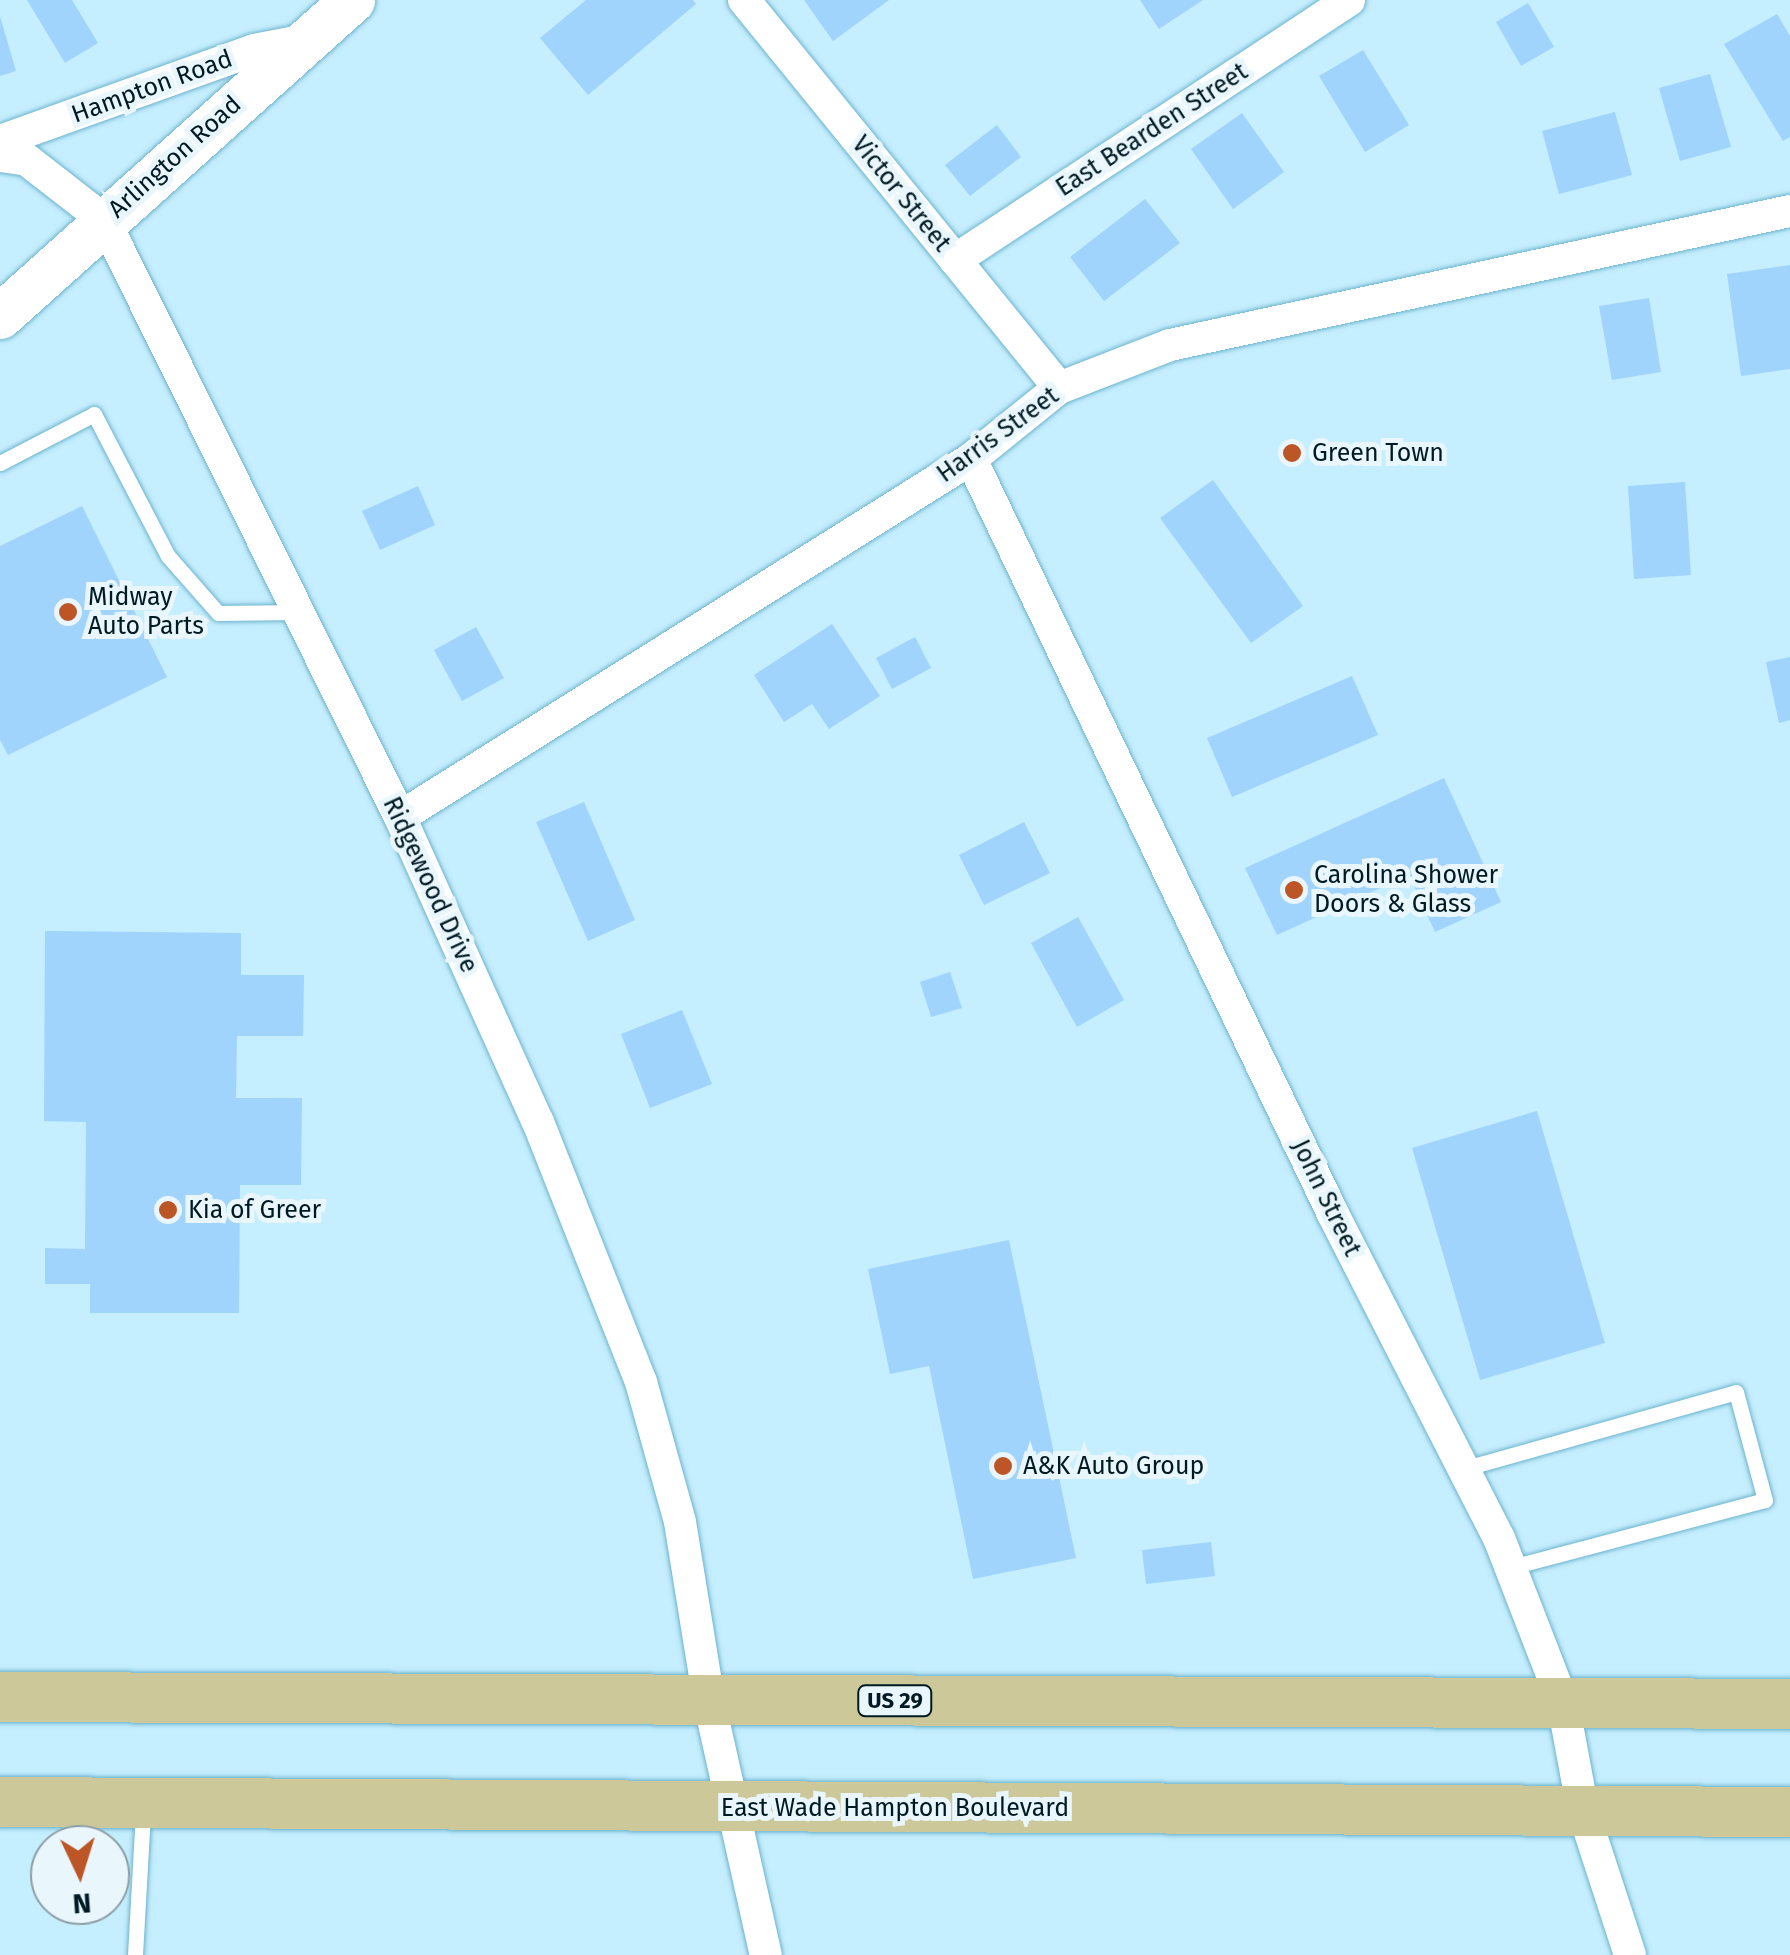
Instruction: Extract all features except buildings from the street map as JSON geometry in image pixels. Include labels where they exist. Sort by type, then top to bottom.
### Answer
[{"type":"main road","name":"Arlington Road","points":[[0,316],[352,0]]},
{"type":"main road","name":"US 29","points":[[0,1698],[1790,1704]]},
{"type":"main road","name":"East Wade Hampton Boulevard","points":[[0,1802],[1790,1812]]},
{"type":"street","name":"Victor Street","points":[[744,0],[1059,388]]},
{"type":"street","name":"East Bearden Street","points":[[955,260],[1349,0]]},
{"type":"street","name":"Hampton Road","points":[[0,141],[254,50],[306,40]]},
{"type":"street","name":"Ridgewood Drive","points":[[0,156],[27,160],[104,220],[400,817],[546,1140],[642,1382],[680,1522],[709,1701],[766,1955]]},
{"type":"street","name":"Harris Street","points":[[400,817],[972,459],[1059,388],[1170,344],[1790,211]]},
{"type":"street","name":"John Street","points":[[972,459],[1334,1214],[1466,1468],[1511,1567],[1563,1703],[1583,1811],[1630,1955]]},
{"type":"lane","points":[[0,463],[94,414],[168,556],[218,613],[299,612]]},
{"type":"lane","points":[[1466,1468],[1736,1392],[1765,1500],[1511,1567]]},
{"type":"lane","points":[[135,1955],[143,1803]]},
{"type":"place","name":"Green Town","points":[[1292,453]]},
{"type":"place","name":"Midway Auto Parts","points":[[68,612]]},
{"type":"place","name":"Carolina Shower Doors & Glass","points":[[1294,890]]},
{"type":"place","name":"Kia of Greer","points":[[168,1210]]},
{"type":"place","name":"A&K Auto Group","points":[[1003,1466]]}]
